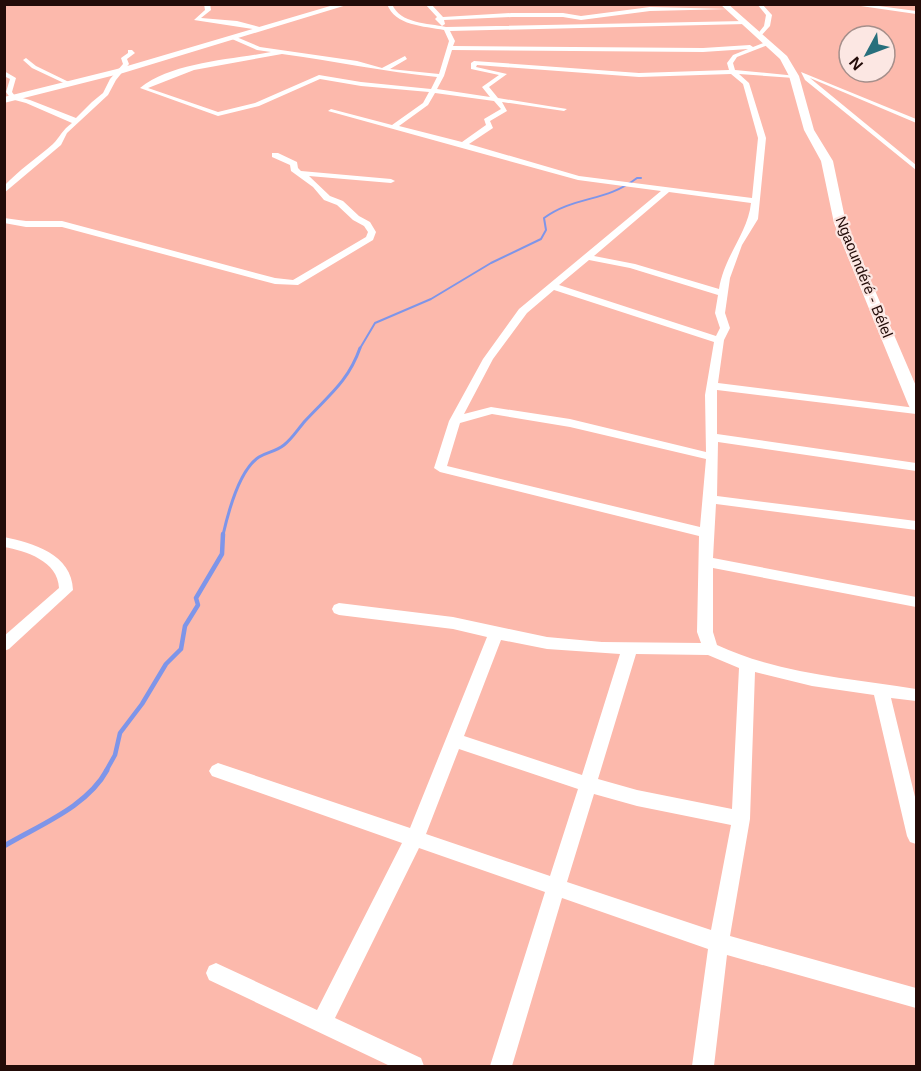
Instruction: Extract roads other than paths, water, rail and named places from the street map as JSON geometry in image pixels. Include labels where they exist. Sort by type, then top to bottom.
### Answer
[{"type":"main road","points":[[9,99],[120,71],[347,4]]},
{"type":"main road","name":"Ngaoundéré - Bélel","points":[[729,14],[784,58],[796,72],[809,130],[827,161],[840,224],[916,404]]},
{"type":"street","points":[[207,4],[208,10],[196,19],[260,28]]},
{"type":"street","points":[[389,4],[391,12],[406,21],[445,28],[729,14]]},
{"type":"street","points":[[393,127],[426,104],[441,76],[452,41],[427,4]]},
{"type":"street","points":[[699,4],[708,9],[729,14]]},
{"type":"street","points":[[710,649],[705,632],[705,562],[712,456],[712,386],[719,340],[725,328],[720,313],[725,278],[738,245],[754,219],[762,138],[746,83],[732,72],[730,63],[735,56],[760,39],[769,21],[769,15],[759,4]]},
{"type":"street","points":[[849,4],[916,13]]},
{"type":"street","points":[[439,19],[512,15],[563,15],[581,18],[650,9],[708,9],[729,14]]},
{"type":"street","points":[[605,14],[729,14]]},
{"type":"street","points":[[234,38],[259,49],[357,63],[383,70],[441,76]]},
{"type":"street","points":[[450,48],[703,50],[760,39]]},
{"type":"street","points":[[4,191],[76,123],[93,103],[106,94],[113,79],[126,64],[124,58],[132,53],[130,51]]},
{"type":"street","points":[[283,52],[187,70],[158,79],[143,88],[218,114],[256,105],[319,77],[564,109]]},
{"type":"street","points":[[383,70],[405,58]]},
{"type":"street","points":[[26,60],[34,67],[70,84]]},
{"type":"street","points":[[463,145],[490,126],[486,120],[504,110],[485,87],[504,74],[473,68],[474,63],[639,75],[796,72],[916,121]]},
{"type":"street","points":[[796,72],[916,168]]},
{"type":"street","points":[[4,73],[13,78],[9,99],[21,99],[28,104],[60,114],[76,123]]},
{"type":"street","points":[[331,111],[578,178],[756,201]]},
{"type":"street","points":[[4,220],[62,224],[275,281],[295,283],[370,238],[372,232],[367,224],[356,218],[340,202],[327,198],[316,185],[297,172],[294,164],[275,155]]},
{"type":"street","points":[[907,160],[916,161]]},
{"type":"street","points":[[297,172],[340,178],[391,181]]},
{"type":"street","points":[[667,190],[523,311],[488,359],[455,422],[440,468],[706,532]]},
{"type":"street","points":[[585,257],[632,266],[723,293]]},
{"type":"street","points":[[552,286],[719,340]]},
{"type":"street","points":[[712,386],[916,411]]},
{"type":"street","points":[[455,422],[490,410],[570,423],[712,456]]},
{"type":"street","points":[[711,437],[916,467]]},
{"type":"street","points":[[710,499],[916,526]]},
{"type":"street","points":[[4,542],[33,549],[54,564],[64,574],[67,582],[66,590],[4,645]]},
{"type":"street","points":[[705,562],[916,602]]},
{"type":"street","points":[[339,609],[453,623],[547,643],[630,648],[710,649],[747,664],[812,680],[916,695]]},
{"type":"street","points":[[321,1023],[414,838],[496,633]]},
{"type":"street","points":[[501,1066],[630,648]]},
{"type":"street","points":[[703,1066],[719,943],[741,819],[747,664]]},
{"type":"street","points":[[881,690],[916,836]]},
{"type":"street","points":[[454,740],[588,785],[637,798],[741,819]]},
{"type":"street","points":[[218,771],[719,943],[916,998]]},
{"type":"street","points":[[216,973],[413,1066]]},
{"type":"waterway","points":[[360,349],[375,323],[431,299],[491,263],[541,239],[546,230],[544,218],[555,211],[614,191],[641,178]]},
{"type":"waterway","points":[[223,535],[235,493],[252,463],[290,440],[350,370],[360,349]]},
{"type":"waterway","points":[[106,771],[115,755],[120,733],[142,704],[166,664],[181,649],[185,626],[198,605],[196,598],[222,554],[223,534]]},
{"type":"waterway","points":[[4,846],[75,805],[98,783],[107,770]]}]
